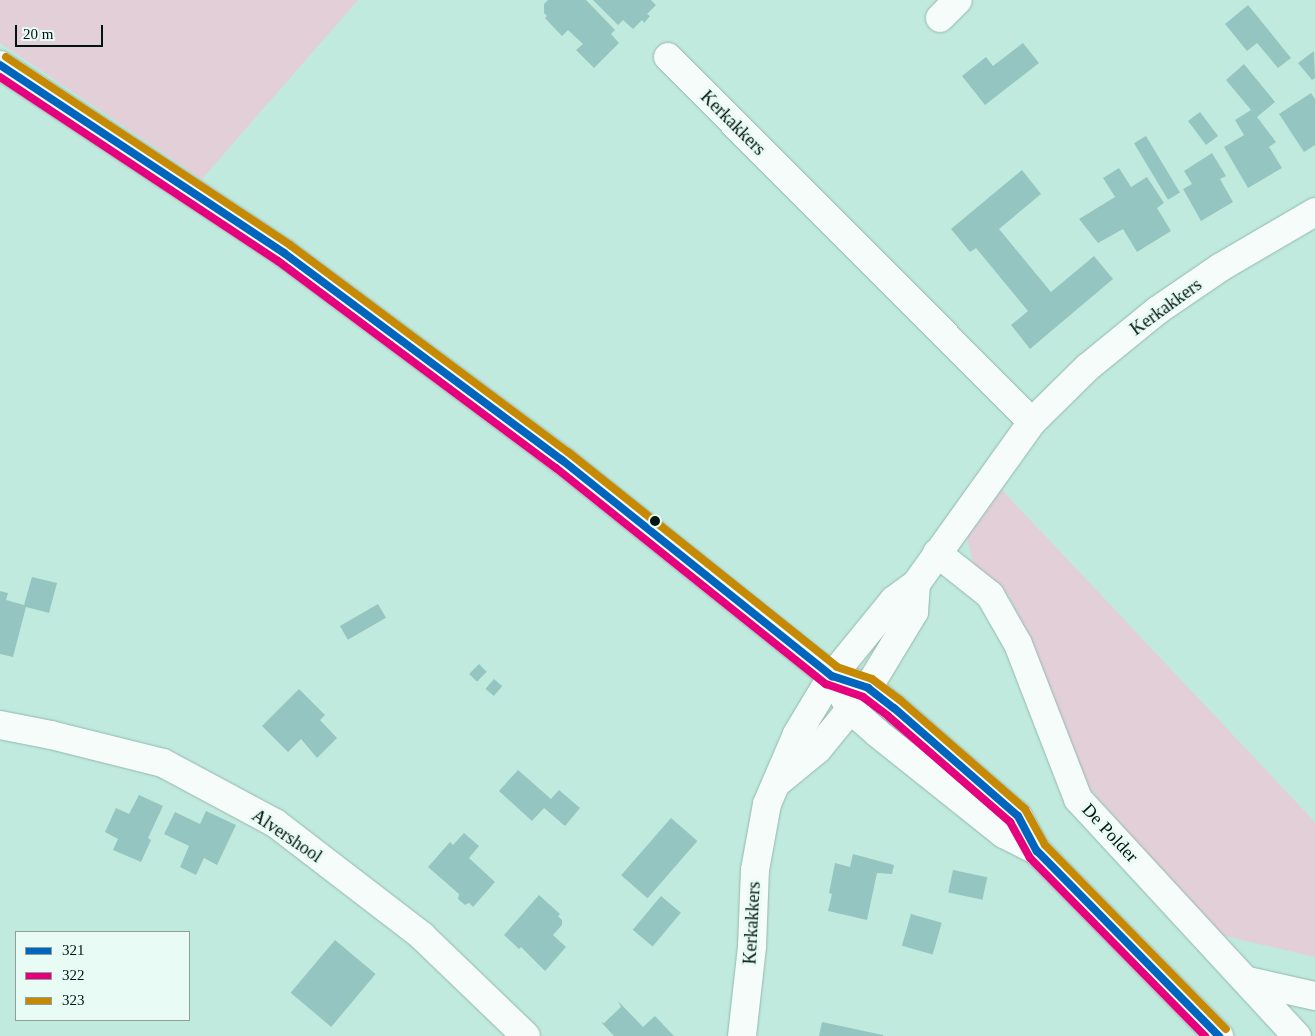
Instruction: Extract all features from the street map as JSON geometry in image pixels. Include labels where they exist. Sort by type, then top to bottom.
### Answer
[{"type":"street","name":"Kerkakkers","points":[[668,57],[1032,422]]},
{"type":"street","points":[[0,64],[300,265],[562,460],[832,676],[868,688],[1018,816],[1037,851],[1218,1036]]},
{"type":"street","name":"Kerkakkers","points":[[742,1036],[752,947],[754,870],[767,804],[796,734],[832,676],[894,600],[916,584],[1032,422],[1088,367],[1158,310],[1221,267],[1315,212]]},
{"type":"street","name":"De Polder","points":[[938,554],[990,595],[1018,644],[1078,799],[1297,1036]]},
{"type":"street","name":"Kerkakkers","points":[[777,782],[817,750],[868,688],[914,612],[916,584]]},
{"type":"street","points":[[832,676],[851,710],[1004,834],[1037,851]]},
{"type":"street","name":"Alvershool","points":[[0,725],[52,734],[164,763],[275,823],[422,936],[526,1036]]},
{"type":"street","points":[[1248,981],[1315,996]]},
{"type":"shaded area","points":[[0,0],[358,0],[202,179],[0,43]]},
{"type":"shaded area","points":[[1002,490],[1315,822],[1315,957],[1220,935],[1090,789],[1009,595],[975,570],[967,538]]},
{"type":"building","points":[[548,0],[586,0],[615,30],[611,34],[619,43],[594,68],[576,50],[583,44],[568,30],[562,36],[545,18],[547,16],[544,13],[544,4]]},
{"type":"building","points":[[593,0],[651,0],[656,5],[647,14],[650,16],[644,23],[642,20],[633,29],[623,20],[618,25]]},
{"type":"building","points":[[1248,5],[1291,58],[1278,68],[1257,43],[1247,51],[1225,24]]},
{"type":"building","points":[[1023,43],[1039,63],[985,105],[962,76],[986,57],[993,66]]},
{"type":"building","points":[[1314,51],[1315,78],[1312,80],[1298,63]]},
{"type":"building","points":[[1244,64],[1275,102],[1257,117],[1276,142],[1269,147],[1282,168],[1248,188],[1224,147],[1244,135],[1235,120],[1251,110],[1226,80]]},
{"type":"building","points":[[1311,93],[1315,99],[1315,145],[1304,152],[1279,114]]},
{"type":"building","points":[[1200,112],[1218,136],[1206,145],[1188,121]]},
{"type":"building","points":[[1146,136],[1180,193],[1168,200],[1134,143]]},
{"type":"building","points":[[1212,153],[1226,176],[1220,179],[1233,202],[1201,221],[1183,189],[1192,184],[1184,171]]},
{"type":"building","points":[[1119,168],[1131,187],[1147,177],[1164,203],[1157,208],[1171,231],[1137,252],[1123,229],[1098,243],[1079,219],[1115,197],[1103,178]]},
{"type":"building","points":[[1022,170],[1041,194],[999,229],[1051,292],[1094,256],[1113,279],[1030,349],[1011,325],[1028,311],[976,248],[970,252],[951,229]]},
{"type":"building","points":[[32,577],[57,583],[49,613],[26,607],[13,657],[0,654],[0,591],[8,593],[6,600],[24,605]]},
{"type":"building","points":[[378,604],[386,618],[348,640],[340,626]]},
{"type":"building","points":[[479,664],[487,672],[477,682],[469,674]]},
{"type":"building","points":[[494,679],[502,686],[494,696],[485,689]]},
{"type":"building","points":[[299,689],[325,715],[320,720],[337,738],[317,758],[301,739],[288,752],[262,726]]},
{"type":"building","points":[[518,770],[551,799],[559,790],[580,808],[565,826],[544,808],[532,821],[499,791]]},
{"type":"building","points":[[139,795],[163,806],[148,838],[151,840],[141,862],[113,850],[118,839],[105,832],[116,808],[129,814]]},
{"type":"building","points":[[206,811],[236,825],[217,865],[204,858],[196,875],[180,867],[189,846],[164,834],[175,812],[200,824]]},
{"type":"building","points":[[671,818],[697,841],[648,898],[621,875]]},
{"type":"building","points":[[464,833],[479,846],[469,858],[495,882],[473,907],[469,903],[465,905],[458,899],[459,894],[428,867],[450,842],[453,845]]},
{"type":"building","points":[[853,854],[894,865],[892,874],[877,873],[867,920],[828,911],[832,894],[829,893],[835,863],[850,867]]},
{"type":"building","points":[[953,870],[987,877],[982,900],[948,892]]},
{"type":"building","points":[[539,895],[560,914],[558,916],[562,920],[562,925],[553,935],[566,947],[545,971],[521,947],[519,949],[504,935]]},
{"type":"building","points":[[661,896],[681,913],[653,946],[633,930]]},
{"type":"building","points":[[911,914],[942,923],[933,955],[902,946]]},
{"type":"building","points":[[335,940],[376,974],[331,1027],[291,993]]},
{"type":"building","points":[[618,1001],[643,1027],[655,1016],[674,1036],[614,1036],[601,1022],[604,1023],[621,1007]]},
{"type":"building","points":[[822,1022],[883,1035],[883,1036],[819,1036]]},
{"type":"transit line","name":"323","points":[[6,57],[290,245],[568,452],[837,667],[872,679],[900,700],[1025,809],[1045,845],[1226,1029]]},
{"type":"transit line","name":"321","points":[[0,65],[284,253],[562,460],[832,676],[868,688],[894,708],[1018,816],[1037,851],[1219,1036]]},
{"type":"transit line","name":"322","points":[[0,77],[278,261],[556,468],[826,684],[863,697],[888,716],[1010,822],[1030,858],[1205,1036]]}]
